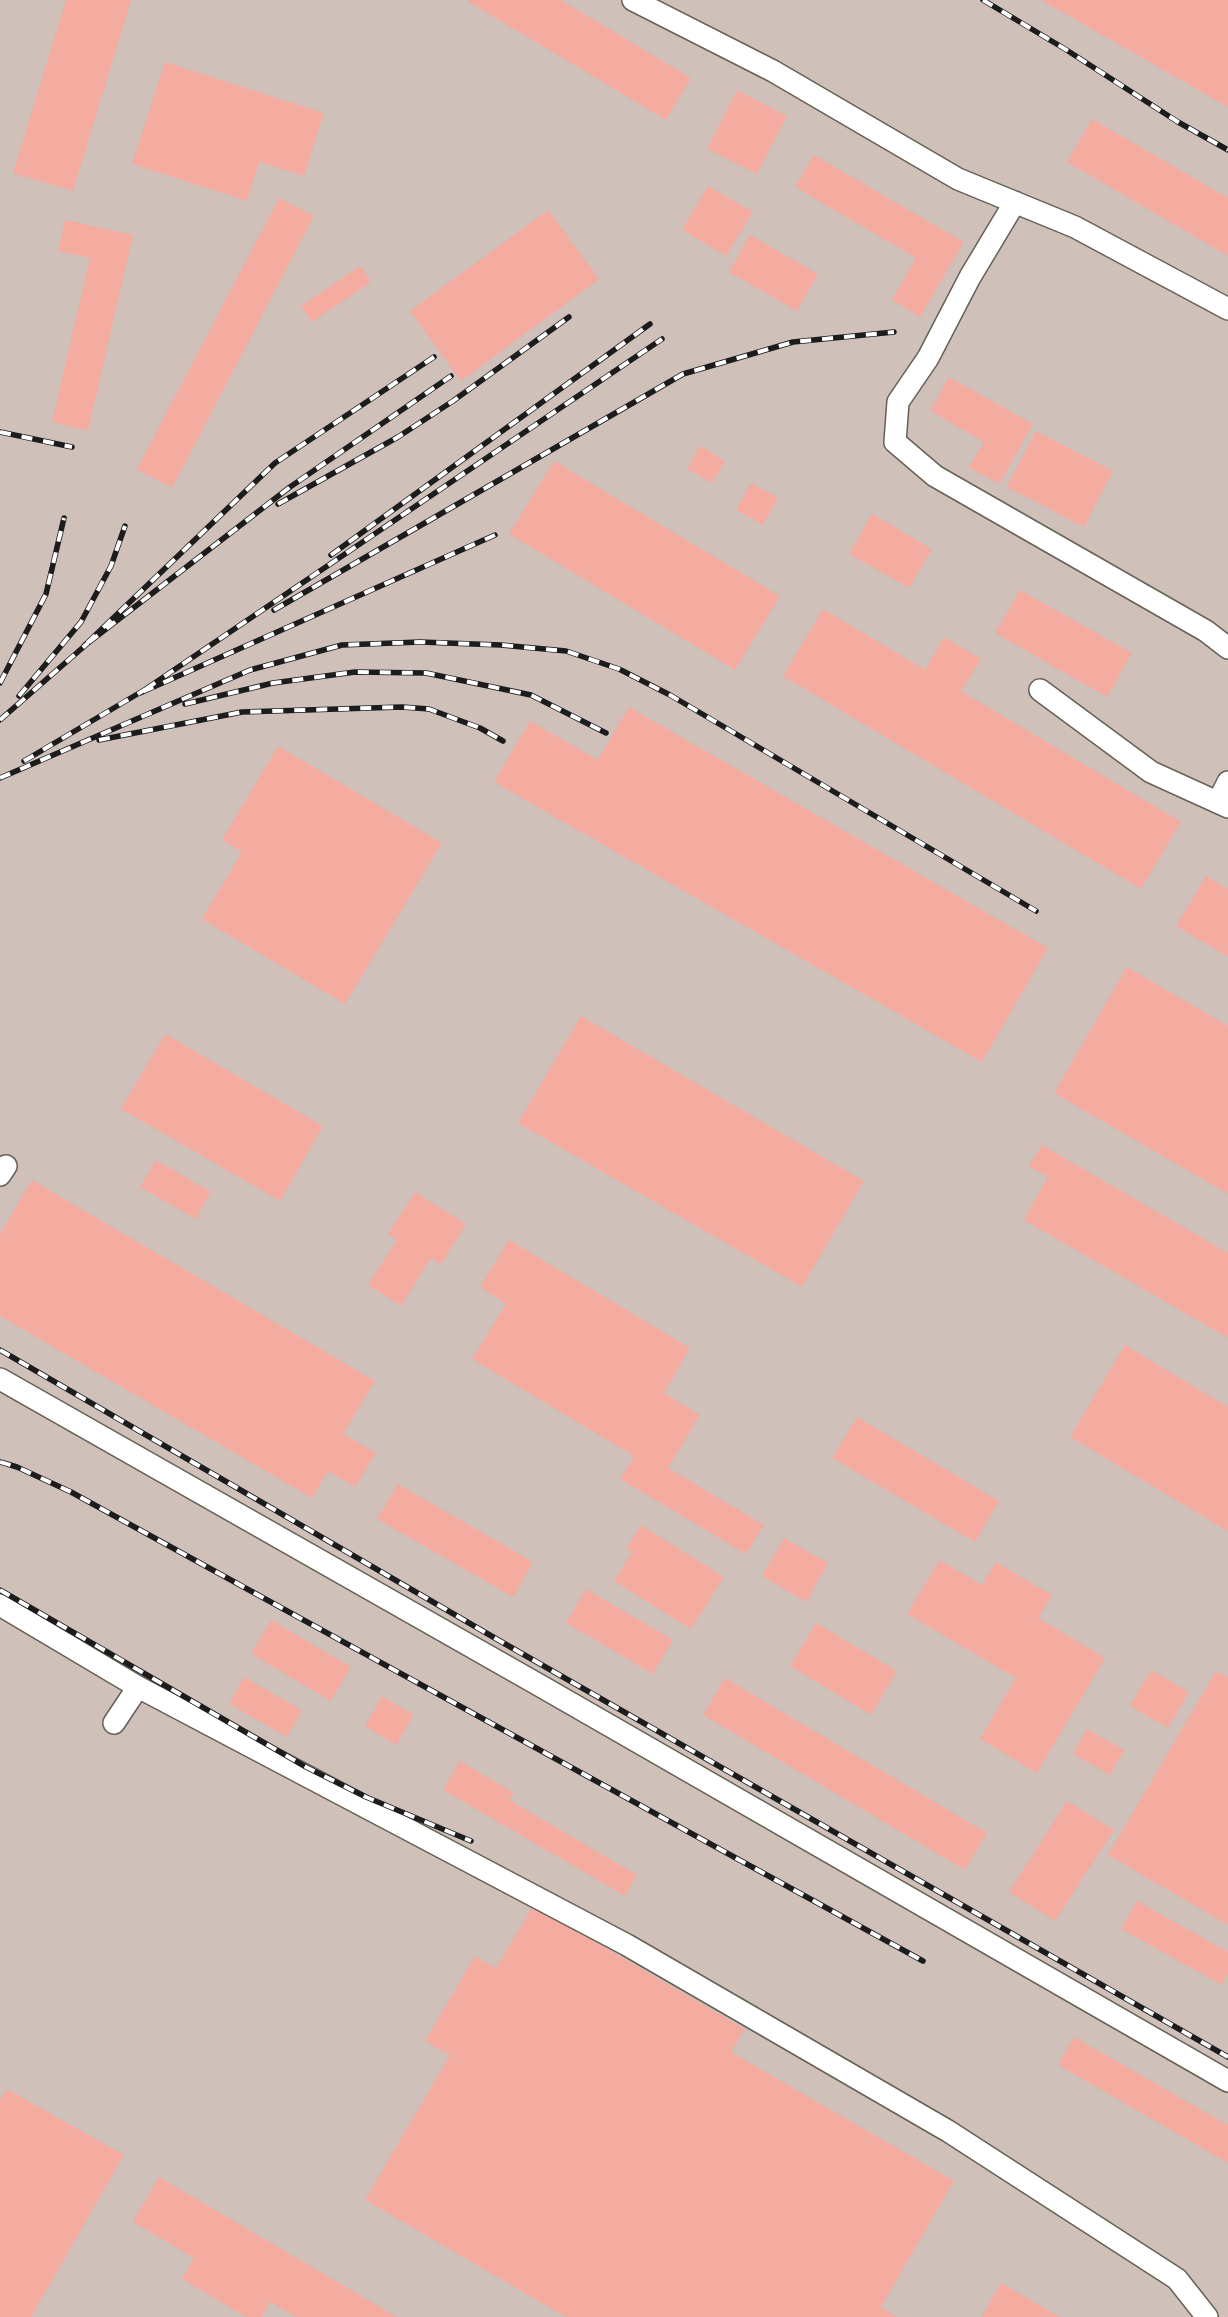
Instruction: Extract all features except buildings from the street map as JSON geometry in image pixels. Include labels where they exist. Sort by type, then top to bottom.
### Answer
[{"type":"lane","points":[[633,0],[773,71],[958,178],[1075,227],[1228,309]]},
{"type":"lane","points":[[1015,202],[970,277],[928,358],[898,402],[895,442],[935,476],[1206,631],[1228,648]]},
{"type":"lane","points":[[1040,690],[1151,772],[1223,805],[1228,782]]},
{"type":"lane","points":[[0,1379],[539,1684],[1228,2081]]},
{"type":"lane","points":[[0,1605],[138,1688],[627,1945],[948,2131],[1177,2279],[1207,2317]]},
{"type":"lane","points":[[114,1723],[138,1688]]},
{"type":"shaded area","points":[[0,0],[1228,0],[1228,2317],[0,2317]]},
{"type":"railway","points":[[983,0],[1065,49],[1178,122],[1228,150]]},
{"type":"railway","points":[[278,504],[398,437],[453,401],[569,317]]},
{"type":"railway","points":[[331,555],[650,324]]},
{"type":"railway","points":[[274,610],[683,374],[793,342],[894,332]]},
{"type":"railway","points":[[495,535],[140,693],[662,339]]},
{"type":"railway","points":[[434,357],[275,463],[84,646],[290,487],[451,376]]},
{"type":"railway","points":[[0,432],[72,447]]},
{"type":"railway","points":[[0,683],[46,594],[64,518]]},
{"type":"railway","points":[[19,696],[81,622],[111,566],[125,526]]},
{"type":"railway","points":[[0,778],[250,670],[342,645],[420,642],[501,645],[566,651],[619,669],[670,695],[1036,911]]},
{"type":"railway","points":[[0,720],[88,643]]},
{"type":"railway","points":[[185,704],[273,683],[355,672],[426,673],[531,695],[606,733]]},
{"type":"railway","points":[[24,761],[146,689]]},
{"type":"railway","points":[[99,740],[242,712],[402,707],[429,709],[480,728],[503,741]]},
{"type":"railway","points":[[0,1350],[500,1641],[1228,2057]]},
{"type":"railway","points":[[0,1462],[17,1467],[71,1492],[923,1961]]},
{"type":"railway","points":[[0,1590],[306,1767],[366,1797],[471,1841]]}]
